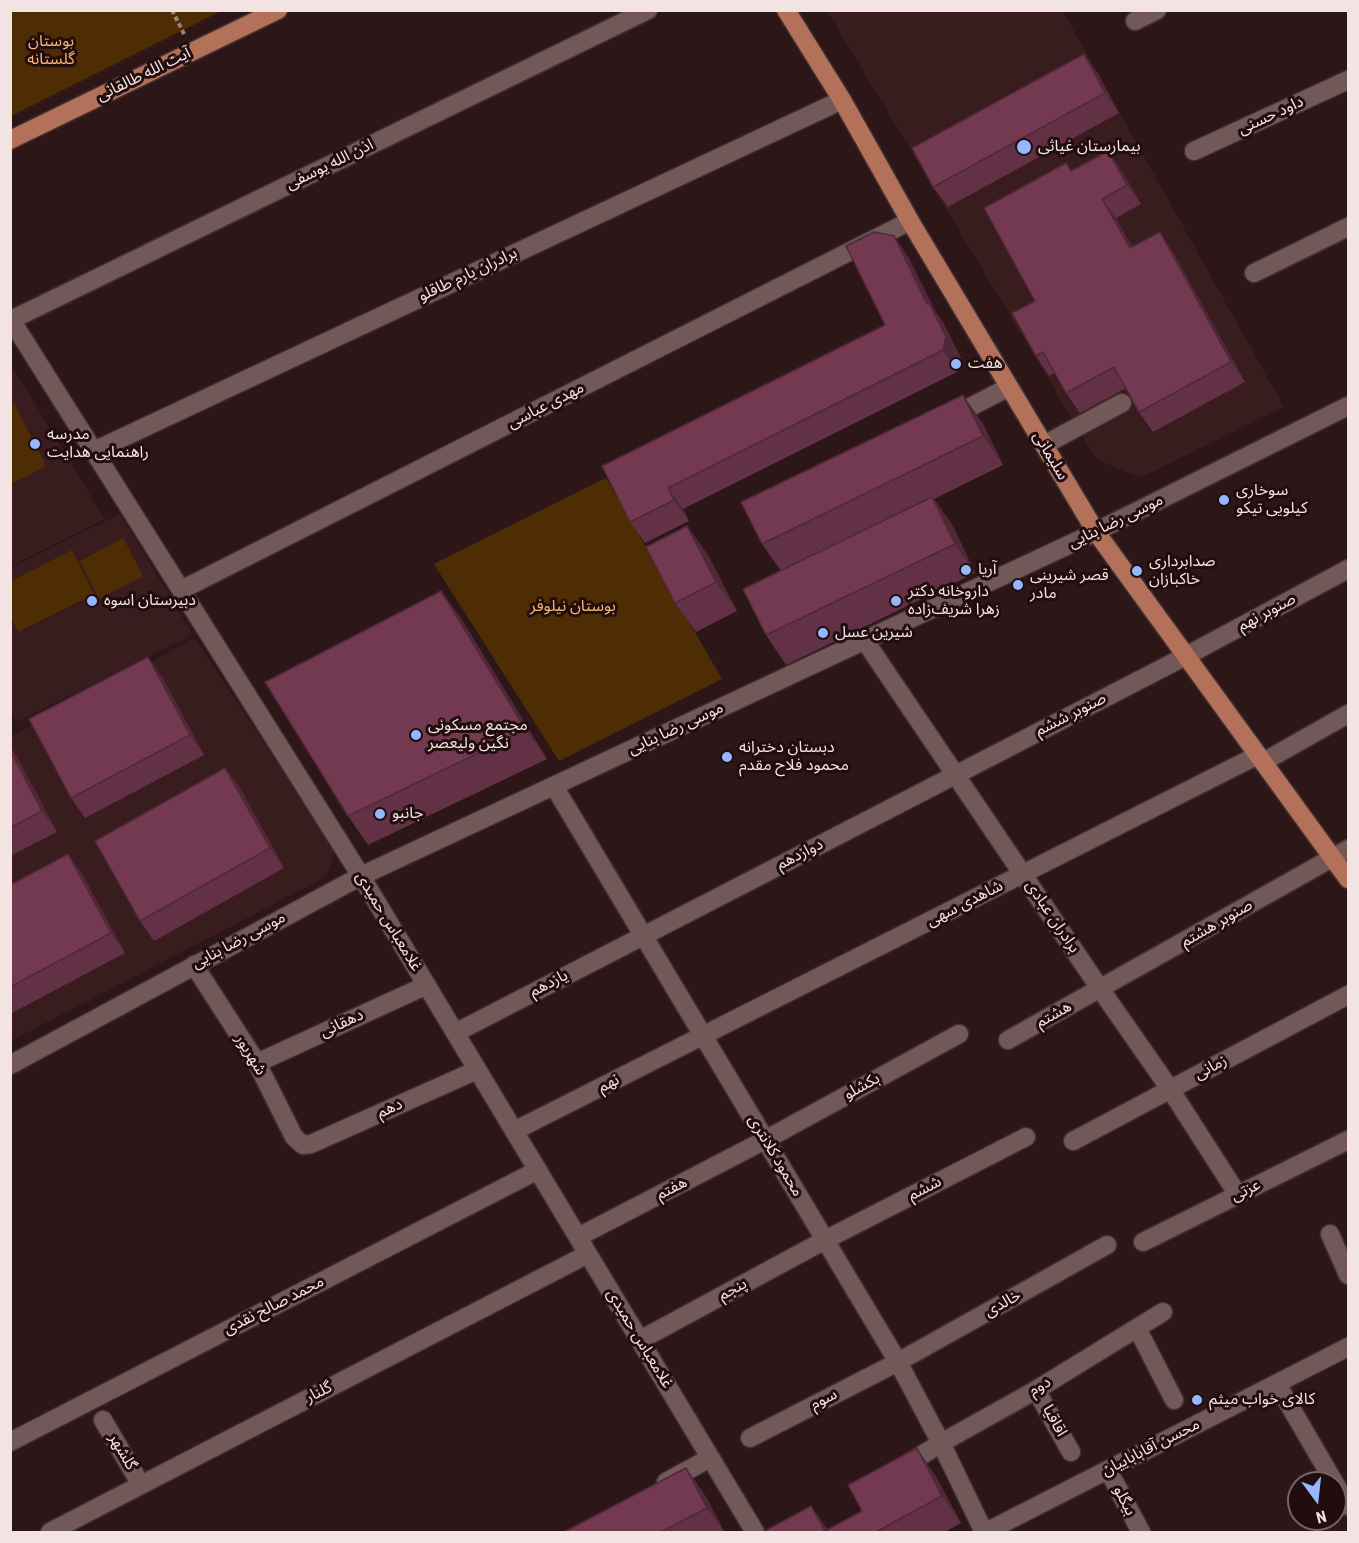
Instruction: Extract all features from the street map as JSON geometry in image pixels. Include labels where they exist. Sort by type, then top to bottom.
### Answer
[{"type":"main road","name":"آیت الله طالقانی","points":[[10,140],[278,10]]},
{"type":"main road","name":"سلیمانی","points":[[786,10],[842,100],[910,221],[1096,532],[1261,759],[1341,853],[1348,879]]},
{"type":"street","name":"اذن الله یوسفی","points":[[11,319],[648,10]]},
{"type":"street","points":[[1135,21],[1157,10]]},
{"type":"street","name":"داود حسنی","points":[[1194,151],[1348,80]]},
{"type":"street","name":"برادران یارم طاقلو","points":[[94,451],[842,100]]},
{"type":"street","name":"مهدی عباسی","points":[[181,590],[910,221]]},
{"type":"street","points":[[1254,273],[1348,227]]},
{"type":"street","name":"غلامعباس حمیدی","points":[[11,319],[361,876],[755,1533]]},
{"type":"street","points":[[936,425],[1009,387]]},
{"type":"street","points":[[1044,445],[1122,402]]},
{"type":"street","name":"موسی رضا بنایی","points":[[10,1065],[361,876],[1096,532],[1348,406]]},
{"type":"street","name":"صنوبر نهم","points":[[1186,656],[1348,570]]},
{"type":"street","name":"برادران عبادی","points":[[865,641],[1170,1089],[1238,1195]]},
{"type":"street","name":"صنوبر ششم","points":[[956,774],[1186,656]]},
{"type":"street","name":"شاهدی سهی","points":[[703,1036],[1023,874],[1261,759],[1348,714]]},
{"type":"street","name":"دوازدهم","points":[[643,935],[956,774]]},
{"type":"street","name":"محمود کلانتری","points":[[554,786],[898,1362],[985,1533]]},
{"type":"street","name":"صنوبر هشتم","points":[[1101,990],[1341,853]]},
{"type":"street","name":"یازدهم","points":[[455,1033],[643,935]]},
{"type":"street","name":"شهریور","points":[[194,965],[256,1064],[294,1137],[303,1145]]},
{"type":"street","name":"دهقانی","points":[[256,1064],[427,985]]},
{"type":"street","name":"هشتم","points":[[1008,1040],[1101,990]]},
{"type":"street","name":"زمانی","points":[[1073,1141],[1348,995]]},
{"type":"street","name":"بکشلو","points":[[765,1140],[959,1034]]},
{"type":"street","name":"نهم","points":[[514,1131],[703,1036]]},
{"type":"street","name":"دهم","points":[[303,1145],[311,1144],[477,1070]]},
{"type":"street","name":"ششم","points":[[825,1240],[1026,1137]]},
{"type":"street","name":"هفتم","points":[[578,1237],[765,1140]]},
{"type":"street","name":"عزتی","points":[[1143,1242],[1348,1140]]},
{"type":"street","name":"محمد صالح نقدی","points":[[10,1442],[538,1170]]},
{"type":"street","points":[[1330,1234],[1348,1275]]},
{"type":"street","name":"پنجم","points":[[640,1340],[825,1240]]},
{"type":"street","name":"خالدی","points":[[898,1362],[1107,1245]]},
{"type":"street","name":"گلنار","points":[[50,1533],[588,1254]]},
{"type":"street","name":"دوم","points":[[885,1478],[941,1443],[1036,1390],[1163,1312]]},
{"type":"street","points":[[1137,1328],[1174,1400]]},
{"type":"street","name":"محسن آقاباباییان","points":[[985,1533],[1348,1347]]},
{"type":"street","name":"سوم","points":[[750,1438],[898,1362]]},
{"type":"street","points":[[1277,1384],[1348,1506]]},
{"type":"street","name":"اقاقیا","points":[[1036,1390],[1071,1452]]},
{"type":"street","name":"گلشهر","points":[[103,1420],[141,1485]]},
{"type":"street","points":[[650,1490],[710,1458]]},
{"type":"street","name":"بیگلو","points":[[1108,1470],[1141,1533]]},
{"type":"path","points":[[172,10],[193,52]]},
{"type":"shaded area","name":"بیمارستان غیاثی","points":[[827,11],[1063,11],[1284,407],[1140,478],[1096,459]]},
{"type":"shaded area","name":"مدرسه راهنمایی هدایت","points":[[13,368],[105,519],[11,566],[10,369]]},
{"type":"shaded area","name":"دبیرستان اسوه","points":[[120,514],[193,635],[16,722],[11,712],[11,568]]},
{"type":"shaded area","points":[[195,638],[335,851],[326,877],[11,1041],[11,736]]},
{"type":"green space","name":"بوستان گلستانه","points":[[11,10],[221,10],[221,11],[11,116]]},
{"type":"green space","points":[[14,403],[46,466],[11,484],[10,405]]},
{"type":"green space","name":"بوستان نیلوفر","points":[[606,478],[722,679],[559,761],[434,564]]},
{"type":"green space","points":[[123,538],[143,576],[99,599],[80,561]]},
{"type":"green space","points":[[72,550],[94,594],[18,632],[11,617],[11,581]]},
{"type":"building","points":[[1084,54],[1105,93],[933,187],[912,148]]},
{"type":"building","points":[[1108,151],[1127,185],[1102,199],[1130,248],[1160,232],[1231,362],[1139,412],[1114,367],[1066,393],[1043,352],[1036,356],[1012,313],[1035,301],[984,208],[1066,163],[1071,171]]},
{"type":"building","points":[[874,232],[894,236],[946,337],[943,350],[668,488],[674,500],[630,522],[602,466],[885,325],[846,246]]},
{"type":"building","points":[[963,395],[983,436],[762,544],[741,502]]},
{"type":"building","points":[[932,497],[955,544],[766,635],[743,589]]},
{"type":"building","points":[[687,526],[716,582],[675,603],[646,547]]},
{"type":"building","name":"مجتمع مسکونی نگین ولیعصر","points":[[441,591],[526,730],[348,816],[265,682]]},
{"type":"building","points":[[148,657],[190,735],[71,798],[29,719]]},
{"type":"building","points":[[10,750],[42,811],[10,828]]},
{"type":"building","points":[[225,768],[270,848],[140,921],[95,841]]},
{"type":"building","points":[[68,854],[111,933],[10,987],[10,885]]},
{"type":"building","points":[[917,1448],[942,1496],[874,1533],[761,1533],[811,1506],[825,1531],[862,1511],[848,1485]]},
{"type":"building","points":[[686,1468],[707,1508],[659,1533],[562,1533]]},
{"type":"place","name":"بیمارستان غیاثی","points":[[1024,147]]},
{"type":"place","name":"هفت","points":[[956,364]]},
{"type":"place","name":"مدرسه راهنمایی هدایت","points":[[35,444]]},
{"type":"place","name":"سوخاری کیلویی تیکو","points":[[1224,500]]},
{"type":"place","name":"آریا","points":[[966,570]]},
{"type":"place","name":"صدابرداری خاکبازان","points":[[1137,571]]},
{"type":"place","name":"قصر شیرینی مادر","points":[[1018,585]]},
{"type":"place","name":"دبیرستان اسوه","points":[[92,601]]},
{"type":"place","name":"داروخانه دکتر زهرا شریف‌زاده","points":[[896,601]]},
{"type":"place","name":"شیرین عسل","points":[[823,633]]},
{"type":"place","name":"مجتمع مسکونی نگین ولیعصر","points":[[416,735]]},
{"type":"place","name":"دبستان دخترانه محمود فلاح مقدم","points":[[727,757]]},
{"type":"place","name":"جانبو","points":[[380,814]]},
{"type":"place","name":"کالای خواب میثم","points":[[1197,1400]]}]
